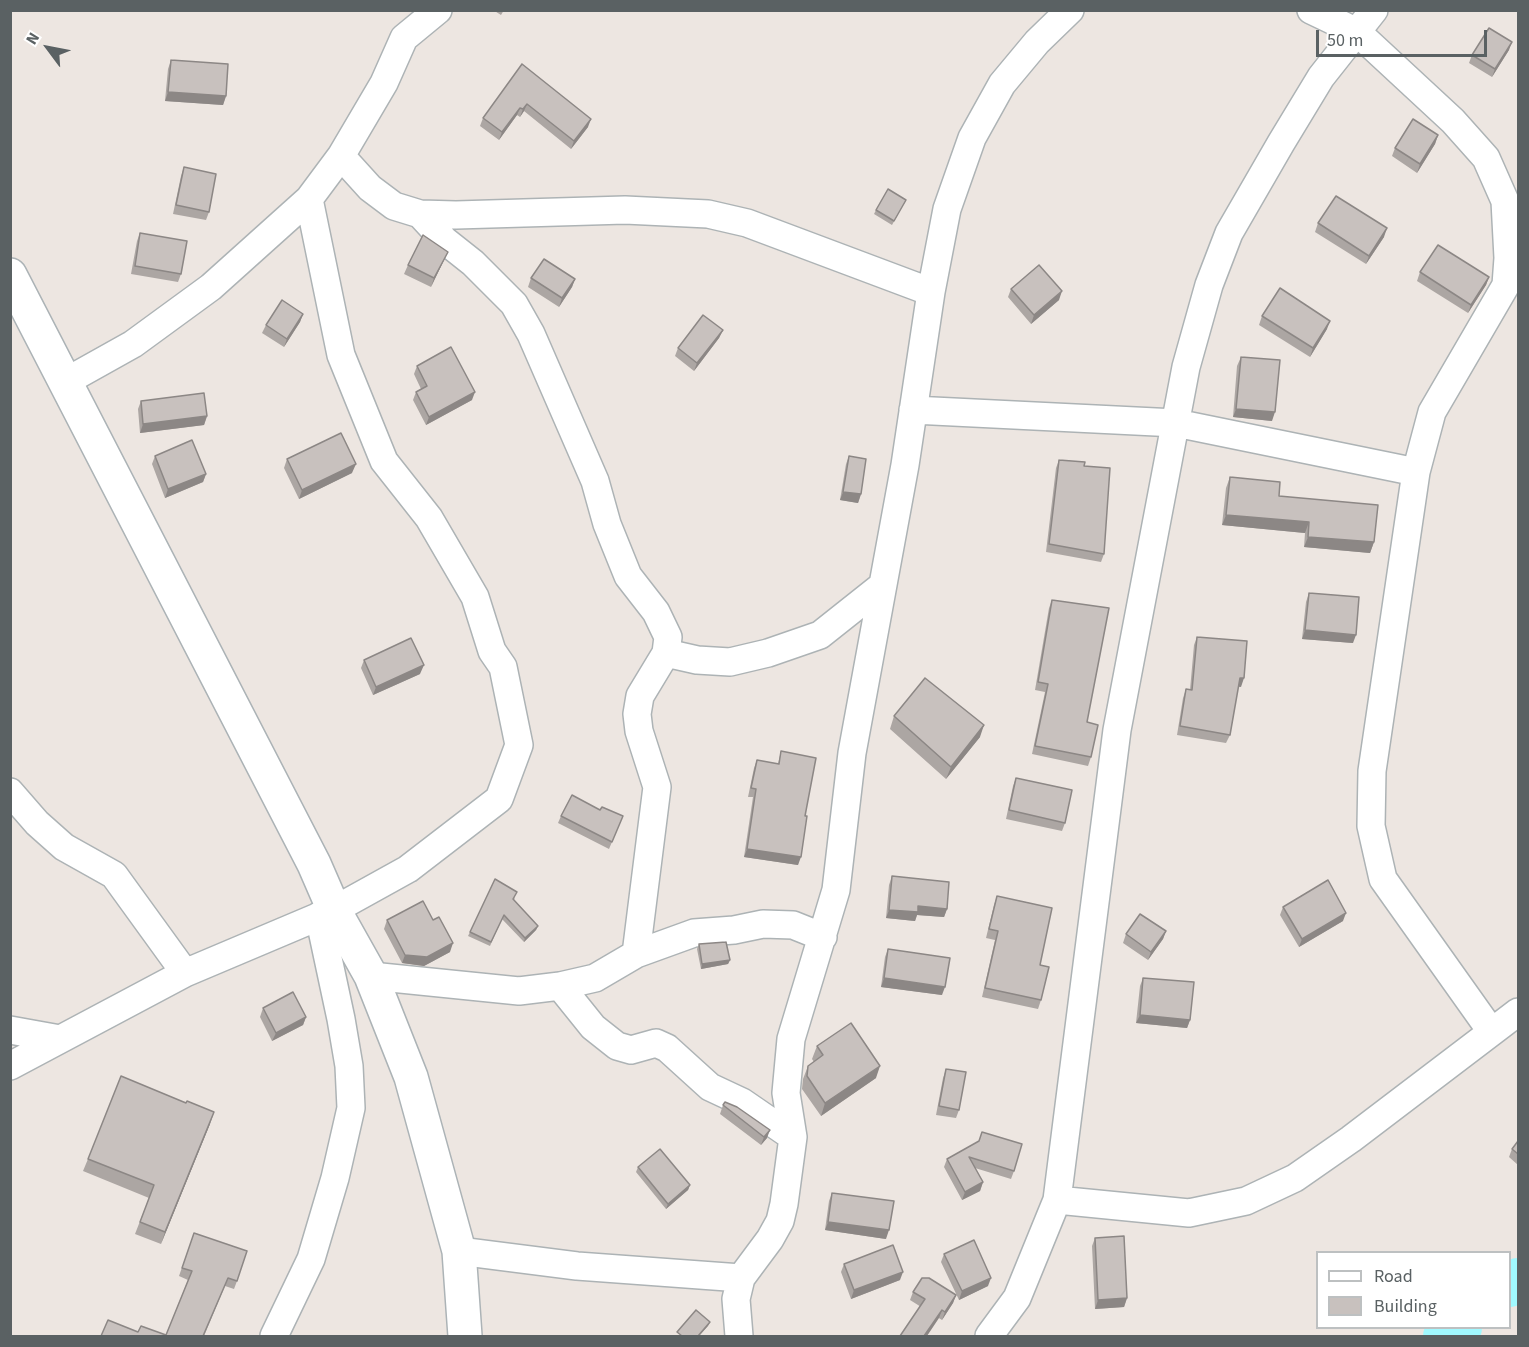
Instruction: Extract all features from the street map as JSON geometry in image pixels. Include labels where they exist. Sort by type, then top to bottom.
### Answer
[{"type":"street","points":[[64,382],[133,344],[211,287],[309,199],[341,156],[384,83],[404,39],[438,10]]},
{"type":"street","points":[[740,1336],[736,1299],[741,1278],[770,1239],[780,1221],[793,1137],[786,1093],[791,1039],[836,890],[852,753],[947,208],[972,138],[1002,84],[1037,42],[1070,10]]},
{"type":"street","points":[[1311,10],[1357,32],[1453,122],[1486,158],[1510,196],[1506,285],[1432,412],[1416,472],[1372,771],[1371,826],[1383,879],[1491,1031]]},
{"type":"street","points":[[989,1336],[1017,1298],[1056,1200],[1117,730],[1186,367],[1209,285],[1229,233],[1321,77],[1374,10]]},
{"type":"street","points":[[341,156],[370,188],[394,206],[420,214],[625,210],[708,214],[747,223],[931,292]]},
{"type":"street","points":[[10,1066],[185,974],[327,913],[408,869],[499,799],[519,745],[503,667],[492,651],[476,597],[429,518],[384,461],[341,355],[309,199]]},
{"type":"street","points":[[420,214],[444,240],[493,282],[520,314],[590,470],[628,576],[656,612],[668,637],[666,653],[640,696],[637,714],[639,731],[657,787],[636,954]]},
{"type":"street","points":[[10,275],[314,864],[327,913],[349,1066],[351,1108],[335,1179],[311,1259],[274,1336]]},
{"type":"street","points":[[913,410],[1176,423],[1416,472]]},
{"type":"street","points":[[666,653],[697,660],[730,662],[768,653],[820,635],[883,585]]},
{"type":"street","points":[[10,792],[37,824],[63,847],[114,875],[185,974]]},
{"type":"street","points":[[327,913],[371,976],[411,1077],[459,1251],[465,1336]]},
{"type":"street","points":[[371,976],[519,991],[560,986],[595,978],[636,954],[694,933],[734,930],[763,924],[793,925],[823,937]]},
{"type":"street","points":[[560,986],[593,1027],[617,1046],[631,1050],[656,1043],[667,1048],[710,1087],[742,1102],[793,1137]]},
{"type":"street","points":[[1056,1200],[1189,1213],[1246,1201],[1295,1178],[1518,1012]]},
{"type":"street","points":[[10,1030],[60,1039]]},
{"type":"street","points":[[459,1251],[578,1266],[741,1278]]},
{"type":"building","points":[[1489,28],[1512,42],[1495,69],[1472,55]]},
{"type":"building","points":[[171,60],[228,64],[226,96],[168,92]]},
{"type":"building","points":[[522,64],[591,119],[574,141],[527,104],[523,109],[520,108],[502,132],[483,118]]},
{"type":"building","points":[[1413,119],[1438,135],[1420,164],[1395,148]]},
{"type":"building","points":[[184,167],[216,174],[209,212],[176,205]]},
{"type":"building","points":[[888,189],[906,200],[894,221],[876,210]]},
{"type":"building","points":[[1336,196],[1387,228],[1369,256],[1318,223]]},
{"type":"building","points":[[140,233],[187,241],[181,274],[135,266]]},
{"type":"building","points":[[423,235],[448,252],[434,278],[408,265]]},
{"type":"building","points":[[1438,245],[1489,277],[1471,305],[1420,272]]},
{"type":"building","points":[[544,259],[575,279],[562,298],[531,278]]},
{"type":"building","points":[[1039,265],[1062,291],[1034,315],[1011,289]]},
{"type":"building","points":[[1280,288],[1330,321],[1313,348],[1262,316]]},
{"type":"building","points":[[282,300],[303,314],[287,339],[266,325]]},
{"type":"building","points":[[703,315],[723,330],[697,363],[678,348]]},
{"type":"building","points":[[451,347],[475,392],[429,417],[416,392],[427,386],[417,366]]},
{"type":"building","points":[[1241,357],[1280,360],[1275,412],[1236,409]]},
{"type":"building","points":[[204,393],[207,416],[143,424],[141,401]]},
{"type":"building","points":[[341,433],[356,464],[302,490],[287,459]]},
{"type":"building","points":[[192,440],[206,474],[168,489],[155,456]]},
{"type":"building","points":[[849,456],[866,459],[861,494],[843,492]]},
{"type":"building","points":[[1059,460],[1085,462],[1084,466],[1110,468],[1104,554],[1049,544]]},
{"type":"building","points":[[1230,477],[1280,482],[1279,496],[1378,505],[1374,542],[1308,537],[1309,522],[1226,515]]},
{"type":"building","points":[[1309,593],[1359,597],[1356,635],[1305,630]]},
{"type":"building","points":[[1052,600],[1109,608],[1087,722],[1098,725],[1091,757],[1035,746],[1048,684],[1038,682]]},
{"type":"building","points":[[1197,637],[1247,641],[1244,678],[1240,678],[1230,735],[1180,726],[1186,689],[1192,690]]},
{"type":"building","points":[[411,638],[424,665],[376,687],[364,660]]},
{"type":"building","points":[[925,678],[984,725],[951,767],[894,716]]},
{"type":"building","points":[[781,751],[816,758],[805,816],[807,816],[801,857],[747,849],[756,789],[751,788],[757,760],[779,764]]},
{"type":"building","points":[[1016,778],[1072,790],[1065,823],[1009,810]]},
{"type":"building","points":[[572,795],[600,810],[602,807],[623,816],[612,842],[561,816]]},
{"type":"building","points":[[892,876],[949,882],[947,909],[918,906],[918,912],[889,910]]},
{"type":"building","points":[[495,879],[517,892],[513,899],[538,926],[525,938],[504,915],[491,942],[470,932]]},
{"type":"building","points":[[1328,880],[1346,913],[1302,939],[1283,907]]},
{"type":"building","points":[[997,896],[1052,908],[1040,965],[1049,967],[1041,1000],[985,988],[998,931],[989,929]]},
{"type":"building","points":[[423,901],[433,920],[439,917],[453,943],[427,957],[405,955],[387,920]]},
{"type":"building","points":[[1140,914],[1166,931],[1151,952],[1126,934]]},
{"type":"building","points":[[726,942],[730,960],[702,964],[699,944]]},
{"type":"building","points":[[888,949],[950,958],[945,987],[884,978]]},
{"type":"building","points":[[1143,978],[1194,982],[1190,1020],[1140,1015]]},
{"type":"building","points":[[293,992],[306,1017],[276,1033],[263,1008]]},
{"type":"building","points":[[851,1023],[880,1066],[825,1103],[807,1076],[808,1066],[823,1055],[817,1046]]},
{"type":"building","points":[[946,1069],[966,1072],[959,1110],[939,1106]]},
{"type":"building","points":[[121,1076],[214,1112],[165,1232],[140,1222],[154,1185],[88,1159]]},
{"type":"building","points":[[725,1102],[737,1107],[770,1130],[764,1137],[723,1105]]},
{"type":"building","points":[[982,1132],[1022,1144],[1014,1171],[969,1157],[983,1182],[965,1192],[947,1159],[979,1141]]},
{"type":"building","points":[[1518,1141],[1518,1154],[1512,1149]]},
{"type":"building","points":[[660,1149],[690,1185],[668,1204],[638,1167]]},
{"type":"building","points":[[832,1193],[894,1201],[889,1230],[828,1222]]},
{"type":"building","points":[[194,1233],[247,1251],[237,1281],[228,1278],[203,1336],[101,1336],[108,1320],[138,1332],[141,1326],[166,1335],[192,1271],[182,1268]]},
{"type":"building","points":[[1124,1236],[1127,1298],[1098,1300],[1095,1238]]},
{"type":"building","points":[[974,1240],[991,1278],[962,1291],[944,1254]]},
{"type":"building","points":[[893,1245],[903,1272],[854,1290],[844,1264]]},
{"type":"building","points":[[922,1278],[929,1278],[956,1295],[945,1312],[942,1310],[924,1336],[900,1336],[925,1299],[913,1292]]},
{"type":"building","points":[[696,1310],[710,1322],[698,1336],[682,1336],[677,1332]]},
{"type":"waterway","points":[[1511,1286],[1518,1278]]},
{"type":"waterway","points":[[1443,1336],[1460,1329]]}]
